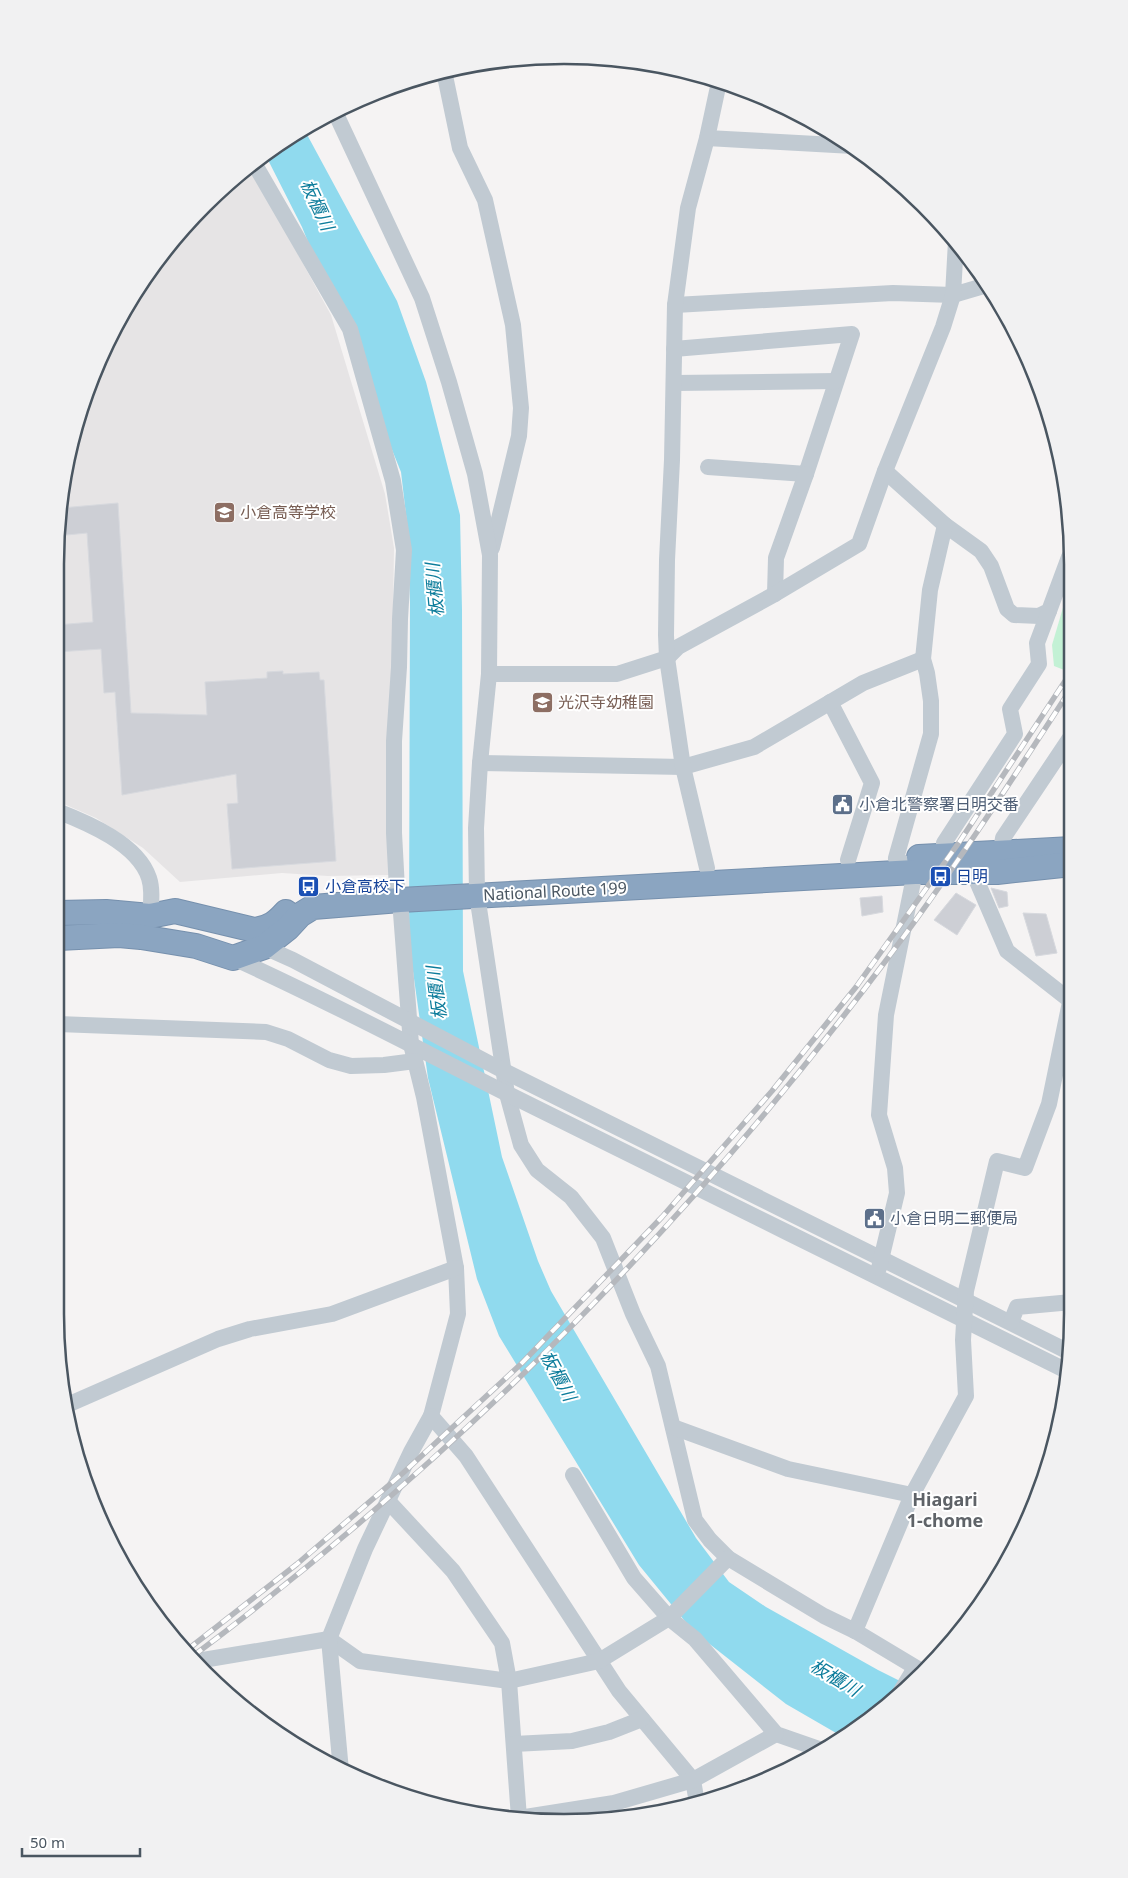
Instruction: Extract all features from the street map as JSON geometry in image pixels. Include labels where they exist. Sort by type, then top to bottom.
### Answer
[{"type":"highway","name":"National Route 199","points":[[473,890],[707,868],[848,860],[974,872],[999,862],[1064,850]]},
{"type":"highway","name":"National Route 199","points":[[233,958],[264,947],[282,926],[312,907],[402,894],[906,865],[999,862],[1064,864]]},
{"type":"highway","name":"National Route 199","points":[[64,913],[106,912],[150,916],[175,911],[255,930],[282,926]]},
{"type":"highway","points":[[150,916],[264,947]]},
{"type":"highway","points":[[64,938],[141,937],[196,946],[233,958]]},
{"type":"street","points":[[446,78],[460,148],[485,200],[513,325],[521,408],[519,436],[490,555]]},
{"type":"street","points":[[707,868],[683,767],[667,658],[667,560],[672,460],[675,305],[688,208],[707,138],[717,88]]},
{"type":"street","points":[[338,118],[422,298],[449,382],[475,474],[490,555],[489,674],[480,763],[473,890],[496,1067],[507,1094],[521,1145],[537,1170],[571,1197],[603,1238],[633,1314],[658,1366],[695,1520],[710,1540],[723,1563],[855,1631],[913,1672]]},
{"type":"street","points":[[707,138],[826,138]]},
{"type":"street","points":[[257,169],[350,329],[393,481],[404,550],[400,619],[400,668],[394,741],[394,832],[402,894],[415,1051],[456,1268],[458,1314],[431,1416],[411,1452],[365,1549],[329,1639],[340,1761]]},
{"type":"street","points":[[489,674],[616,674],[667,658],[678,647],[775,594],[858,544],[943,327],[953,295],[955,252]]},
{"type":"street","points":[[675,305],[893,293],[953,295],[981,287]]},
{"type":"street","points":[[674,349],[852,334],[776,558],[775,594]]},
{"type":"street","points":[[674,382],[836,381]]},
{"type":"street","points":[[708,467],[806,474]]},
{"type":"street","points":[[885,471],[945,525],[982,552],[991,566],[1007,609],[1014,615],[1038,616],[1050,611]]},
{"type":"street","points":[[877,1276],[898,1193],[895,1168],[879,1115],[886,1015],[906,865],[931,734],[931,701],[923,659],[930,590],[945,525]]},
{"type":"street","points":[[944,843],[1015,734],[1010,709],[1039,664],[1037,643],[1064,571]]},
{"type":"street","points":[[480,763],[683,767],[754,747],[863,683],[923,659]]},
{"type":"street","points":[[830,702],[872,783],[848,860]]},
{"type":"street","points":[[999,862],[1003,838],[1064,747]]},
{"type":"street","points":[[64,814],[84,821],[107,834],[122,845],[144,867],[150,879],[150,916]]},
{"type":"street","points":[[974,872],[1007,951],[1064,996]]},
{"type":"street","points":[[282,926],[283,944],[293,960]]},
{"type":"street","points":[[264,947],[293,960],[496,1067],[1063,1349]]},
{"type":"street","points":[[264,947],[266,959],[272,970],[283,980]]},
{"type":"street","points":[[233,958],[283,980],[415,1051],[492,1086],[1061,1368]]},
{"type":"street","points":[[64,1024],[266,1032],[288,1039],[329,1060],[351,1066],[384,1065],[415,1051]]},
{"type":"street","points":[[855,1631],[912,1495],[966,1396],[963,1340],[966,1291],[997,1161],[1025,1168],[1048,1104],[1064,1033]]},
{"type":"street","points":[[72,1403],[218,1339],[250,1329],[332,1314],[456,1268]]},
{"type":"street","points":[[1011,1322],[1017,1307],[1064,1303]]},
{"type":"street","points":[[431,1416],[466,1456],[619,1691],[692,1780],[696,1796]]},
{"type":"street","points":[[673,1427],[788,1469],[912,1495]]},
{"type":"street","points":[[572,1476],[634,1578],[695,1639],[776,1734],[814,1747]]},
{"type":"street","points":[[388,1501],[453,1571],[502,1643],[509,1681],[519,1812]]},
{"type":"street","points":[[204,1661],[329,1639],[360,1661],[509,1681],[599,1661],[670,1616],[723,1563]]},
{"type":"street","points":[[514,1744],[572,1741],[609,1732],[642,1720]]},
{"type":"street","points":[[548,1814],[614,1803],[692,1780],[776,1734]]},
{"type":"shaded area","name":"小倉高等学校","points":[[253,172],[331,315],[385,494],[394,548],[389,875],[328,876],[282,873],[180,882],[143,848],[96,818],[64,804],[64,564],[65,531],[73,466],[90,403],[102,373],[115,343],[148,286],[167,259],[210,210]]},
{"type":"green space","points":[[1064,604],[1064,670],[1054,666],[1052,645]]},
{"type":"water","name":"板櫃川","points":[[307,135],[397,301],[426,382],[460,515],[463,971],[502,1157],[538,1261],[551,1291],[696,1538],[729,1582],[766,1607],[902,1682],[869,1711],[837,1733],[786,1704],[693,1631],[639,1565],[499,1336],[477,1279],[428,1078],[409,943],[410,604],[408,532],[401,472],[302,227],[268,160]]},
{"type":"building","points":[[118,503],[131,713],[207,715],[205,682],[267,678],[267,672],[283,671],[283,674],[319,672],[320,680],[324,680],[336,861],[232,869],[227,804],[238,803],[236,774],[122,795],[115,692],[104,693],[101,649],[64,652],[64,624],[93,622],[87,533],[65,535],[67,507]]},
{"type":"building","points":[[991,888],[1007,892],[1008,906],[999,908]]},
{"type":"building","points":[[956,893],[976,905],[957,935],[934,920]]},
{"type":"building","points":[[882,896],[883,912],[862,916],[860,898]]},
{"type":"building","points":[[1023,913],[1046,914],[1057,953],[1036,956]]},
{"type":"railway","points":[[191,1647],[297,1564],[403,1473],[521,1364],[662,1217],[772,1091],[856,987],[960,841],[1064,683]]},
{"type":"railway","points":[[196,1653],[289,1581],[382,1504],[560,1338],[644,1250],[725,1160],[803,1067],[878,971],[954,866],[1064,699]]},
{"type":"place","name":"小倉高等学校","points":[[224,512]]},
{"type":"place","name":"光沢寺幼稚園","points":[[542,702]]},
{"type":"place","name":"小倉北警察署日明交番","points":[[843,804]]},
{"type":"place","name":"日明","points":[[940,876]]},
{"type":"place","name":"小倉高校下","points":[[309,886]]},
{"type":"place","name":"小倉日明二郵便局","points":[[874,1218]]},
{"type":"district","name":"Hiagari 1-chome","points":[[945,1510]]}]
